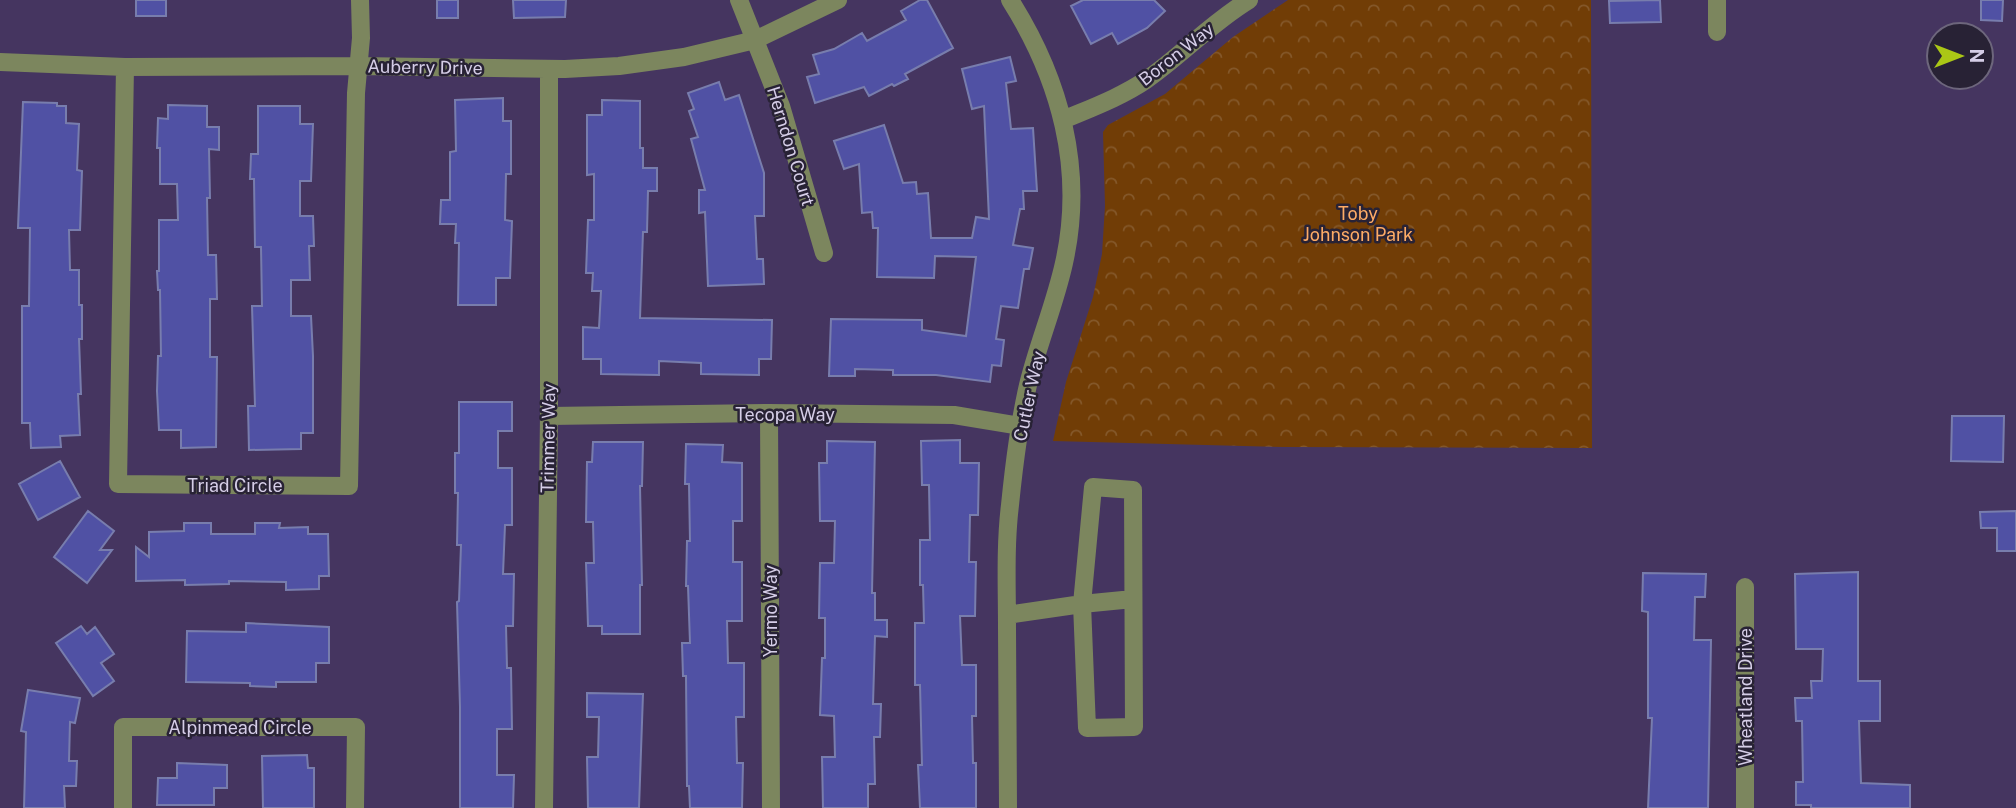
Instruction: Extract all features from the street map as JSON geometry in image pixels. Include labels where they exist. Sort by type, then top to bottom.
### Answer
[{"type":"street","points":[[359,66],[360,0]]},
{"type":"street","name":"Herndon Court","points":[[739,0],[781,106],[824,253]]},
{"type":"street","name":"Auberry Drive","points":[[0,62],[125,67],[359,66],[549,69],[619,66],[671,59],[755,40],[838,0]]},
{"type":"street","name":"Cutler Way","points":[[1008,808],[1009,508],[1020,426],[1069,237],[1071,190],[1068,144],[1050,76],[1031,34],[1010,0]]},
{"type":"street","name":"Boron Way","points":[[1063,120],[1126,92],[1148,78],[1249,0]]},
{"type":"street","points":[[1717,0],[1717,32]]},
{"type":"street","name":"Triad Circle","points":[[125,67],[118,484],[349,486],[359,66]]},
{"type":"street","name":"Trimmer Way","points":[[544,808],[549,416],[549,69]]},
{"type":"street","name":"Tecopa Way","points":[[549,416],[769,413],[954,415],[1020,426]]},
{"type":"street","name":"Yermo Way","points":[[769,413],[771,808]]},
{"type":"street","points":[[1093,487],[1133,490],[1134,727],[1087,728],[1082,604],[1093,487]]},
{"type":"street","name":"Wheatland Drive","points":[[1745,587],[1745,808]]},
{"type":"street","points":[[1007,615],[1133,599]]},
{"type":"street","name":"Alpinmead Circle","points":[[123,808],[123,727],[356,727],[355,808]]},
{"type":"green space","name":"Toby Johnson Park","points":[[1288,0],[1591,0],[1592,448],[1284,447],[1053,441],[1066,382],[1093,297],[1102,254],[1105,206],[1103,132],[1108,125],[1165,94],[1233,37]]},
{"type":"building","points":[[136,0],[166,0],[166,16],[136,16]]},
{"type":"building","points":[[437,0],[458,0],[458,18],[437,18]]},
{"type":"building","points":[[513,0],[566,0],[565,17],[514,18]]},
{"type":"building","points":[[920,0],[927,0],[953,48],[905,74],[908,79],[869,96],[864,87],[815,103],[807,77],[819,74],[813,55],[834,49],[862,33],[867,41],[906,20],[901,11]]},
{"type":"building","points":[[1083,0],[1154,0],[1165,11],[1147,28],[1118,44],[1112,33],[1091,44],[1071,6]]},
{"type":"building","points":[[1660,0],[1661,22],[1610,23],[1609,1]]},
{"type":"building","points":[[1981,0],[2003,0],[2002,21],[1981,20]]},
{"type":"building","points":[[1010,57],[1016,81],[1006,83],[1011,129],[1033,128],[1037,191],[1023,191],[1024,209],[1020,209],[1013,245],[1033,248],[1029,269],[1024,269],[1018,308],[1001,306],[996,339],[1004,340],[1001,366],[992,365],[990,382],[936,375],[893,375],[893,370],[855,369],[855,376],[829,376],[831,319],[922,320],[922,330],[966,336],[976,257],[935,256],[934,278],[877,277],[878,228],[873,228],[872,212],[862,213],[859,164],[844,169],[834,141],[884,125],[903,183],[916,182],[917,194],[928,193],[931,238],[972,238],[976,217],[989,219],[984,106],[972,109],[962,69]]},
{"type":"building","points":[[719,82],[725,100],[739,95],[764,173],[764,216],[755,216],[757,259],[763,259],[764,284],[708,286],[705,212],[699,213],[699,190],[705,190],[691,139],[698,137],[689,111],[694,109],[688,93]]},
{"type":"building","points":[[503,98],[503,121],[511,121],[511,174],[506,174],[505,220],[512,221],[510,278],[496,278],[496,305],[458,305],[459,243],[455,243],[456,224],[440,224],[441,200],[450,200],[450,152],[456,151],[455,100]]},
{"type":"building","points":[[602,100],[640,101],[640,148],[643,148],[643,168],[657,168],[657,191],[648,191],[647,232],[643,232],[640,318],[772,320],[771,359],[759,359],[759,375],[701,374],[701,363],[659,361],[659,375],[601,374],[601,359],[583,359],[583,327],[599,328],[601,291],[592,291],[593,273],[586,273],[588,220],[594,220],[594,174],[587,175],[587,115],[602,115]]},
{"type":"building","points":[[23,102],[57,103],[57,106],[66,106],[66,123],[79,124],[77,170],[82,171],[80,230],[69,230],[70,270],[79,270],[79,305],[82,305],[82,339],[79,339],[81,394],[78,394],[80,435],[60,436],[61,447],[31,448],[30,423],[22,423],[22,306],[29,306],[30,228],[18,228]]},
{"type":"building","points":[[168,105],[207,106],[207,127],[219,127],[219,150],[209,149],[210,198],[207,198],[208,255],[216,255],[217,299],[210,299],[210,357],[217,357],[216,447],[181,448],[181,430],[159,430],[159,220],[178,220],[177,184],[160,184],[158,118],[168,119]]},
{"type":"building","points":[[258,106],[300,106],[300,124],[313,124],[311,181],[300,181],[300,216],[313,216],[314,246],[309,246],[310,280],[291,280],[291,316],[311,316],[313,433],[301,433],[301,449],[249,450],[248,406],[255,406],[252,306],[262,306],[261,247],[255,247],[254,179],[250,179],[251,154],[258,154]]},
{"type":"building","points":[[459,402],[512,402],[512,431],[498,431],[498,468],[512,468],[512,525],[505,525],[503,574],[514,574],[513,626],[506,626],[507,668],[511,668],[512,729],[497,729],[497,775],[514,775],[513,808],[460,808],[457,602],[461,545],[457,545],[458,493],[455,493],[455,453],[459,453]]},
{"type":"building","points":[[1952,416],[2004,416],[2003,462],[1951,461]]},
{"type":"building","points":[[960,440],[960,463],[979,463],[978,515],[970,515],[969,562],[976,562],[975,616],[960,616],[962,665],[976,665],[976,716],[972,716],[976,808],[920,808],[920,685],[915,685],[915,623],[924,623],[923,585],[920,585],[920,540],[930,540],[929,485],[922,485],[921,441]]},
{"type":"building","points":[[827,441],[875,442],[872,593],[875,593],[875,620],[887,620],[887,637],[875,636],[873,704],[881,704],[880,737],[874,737],[875,784],[868,784],[868,808],[823,808],[822,757],[835,757],[834,716],[820,715],[825,618],[819,618],[820,563],[834,563],[835,521],[820,521],[819,463],[827,463]]},
{"type":"building","points":[[593,442],[643,442],[640,486],[640,634],[602,634],[602,626],[588,626],[586,563],[594,563],[593,522],[586,522],[587,462],[592,462]]},
{"type":"building","points":[[686,444],[723,445],[722,462],[742,463],[742,521],[733,521],[733,562],[742,562],[742,621],[727,621],[728,663],[744,663],[744,717],[736,717],[737,763],[743,763],[742,808],[690,808],[687,786],[686,676],[683,676],[682,643],[690,643],[686,586],[687,541],[690,541],[689,484],[685,484]]},
{"type":"building","points":[[60,461],[80,497],[38,520],[19,484]]},
{"type":"building","points":[[88,511],[114,531],[100,550],[112,550],[87,583],[54,557]]},
{"type":"building","points":[[2016,511],[2016,551],[1997,551],[1997,528],[1981,528],[1980,512]]},
{"type":"building","points":[[184,523],[211,523],[211,534],[255,534],[255,523],[280,523],[279,528],[308,527],[308,534],[328,534],[329,576],[319,576],[319,589],[286,590],[286,582],[229,581],[229,584],[185,585],[185,580],[136,581],[136,547],[149,557],[149,532],[184,531]]},
{"type":"building","points":[[1858,572],[1858,681],[1880,681],[1880,721],[1859,721],[1861,783],[1910,785],[1910,808],[1811,808],[1811,805],[1796,805],[1796,782],[1803,782],[1802,721],[1796,721],[1795,698],[1812,698],[1811,681],[1822,681],[1823,649],[1796,649],[1795,574]]},
{"type":"building","points":[[1643,573],[1706,574],[1705,597],[1695,597],[1694,640],[1711,640],[1708,808],[1648,808],[1652,718],[1648,718],[1648,612],[1642,611]]},
{"type":"building","points":[[246,623],[329,627],[329,663],[316,663],[316,682],[276,682],[276,687],[250,686],[250,683],[186,682],[187,631],[246,632]]},
{"type":"building","points":[[81,626],[87,634],[95,627],[114,654],[101,663],[114,681],[93,696],[56,643]]},
{"type":"building","points":[[28,690],[80,698],[75,723],[70,722],[69,761],[77,761],[76,786],[64,786],[65,808],[24,808],[26,732],[21,731]]},
{"type":"building","points":[[587,693],[643,694],[639,808],[588,808],[587,757],[598,757],[599,717],[587,717]]},
{"type":"building","points":[[307,755],[308,768],[314,768],[314,808],[263,808],[262,756]]},
{"type":"building","points":[[177,763],[227,765],[227,788],[214,788],[214,805],[157,805],[158,778],[177,778]]}]
